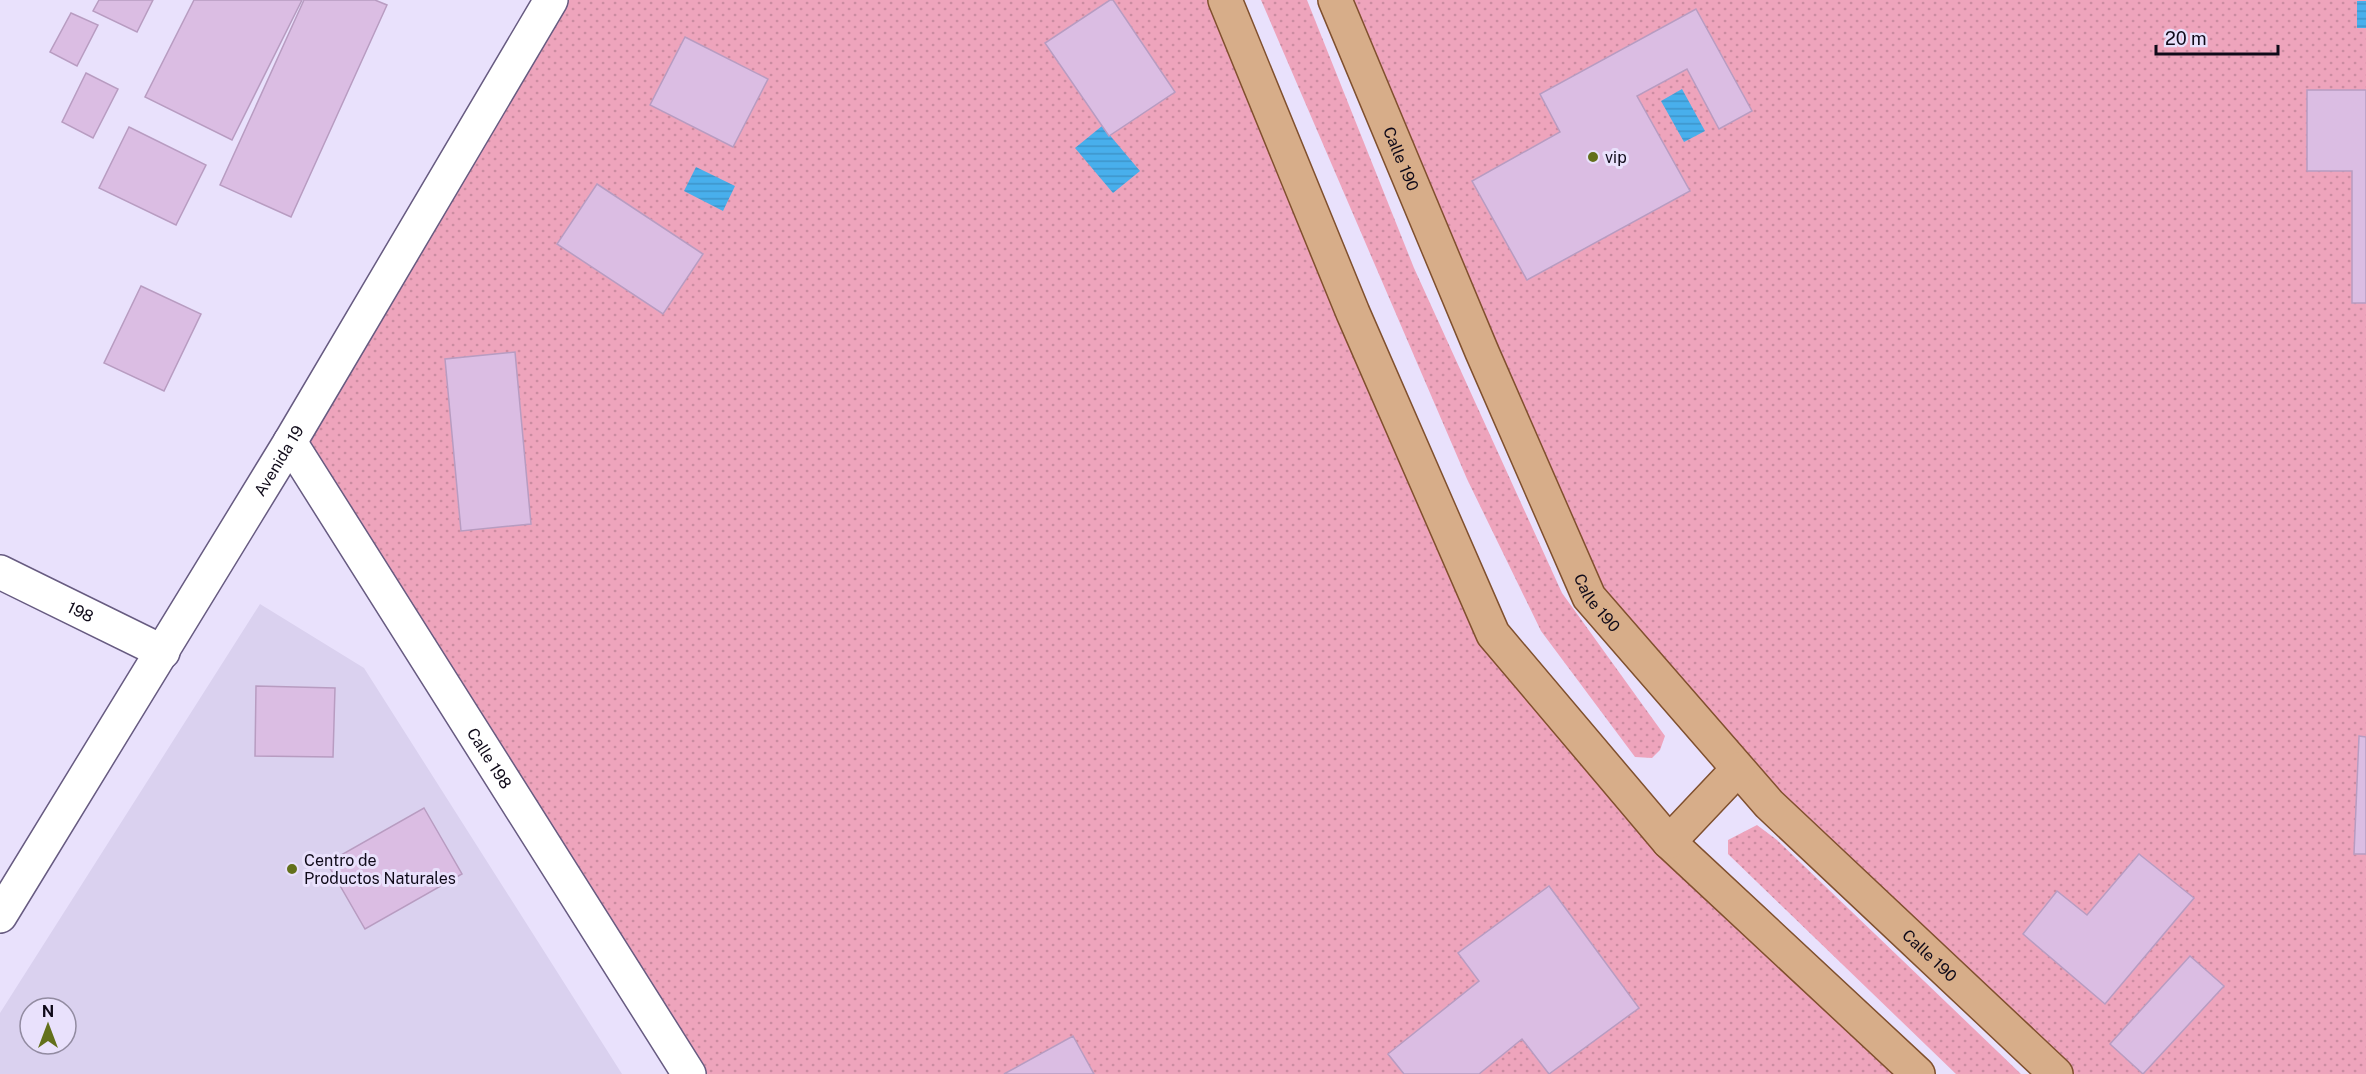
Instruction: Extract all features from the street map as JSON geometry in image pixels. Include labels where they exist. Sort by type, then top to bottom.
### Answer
[{"type":"main road","points":[[1225,0],[1353,313],[1493,633],[1668,842],[1918,1074]]},
{"type":"main road","name":"Calle 190","points":[[1335,0],[1482,352],[1589,597],[1769,804],[2055,1074]]},
{"type":"main road","points":[[1668,842],[1738,769]]},
{"type":"street","name":"Avenida 19","points":[[0,916],[290,442],[541,3]]},
{"type":"street","name":"Calle 198","points":[[290,442],[689,1074]]},
{"type":"street","name":"198","points":[[0,572],[163,652]]},
{"type":"shaded area","points":[[551,0],[1225,0],[1493,634],[1913,1074],[689,1074],[290,442]]},
{"type":"shaded area","points":[[1261,0],[1307,0],[1414,268],[1562,593],[1665,736],[1660,750],[1652,758],[1635,757],[1541,631],[1467,479]]},
{"type":"shaded area","points":[[1335,0],[2366,0],[2366,1074],[2056,1074],[1589,597]]},
{"type":"shaded area","name":"Centro de Productos Naturales","points":[[260,604],[364,668],[622,1074],[0,1074],[0,1013]]},
{"type":"shaded area","points":[[1757,825],[1777,840],[2021,1074],[1956,1074],[1728,854],[1728,840]]},
{"type":"water","points":[[2357,1],[2366,1],[2366,28],[2357,28]]},
{"type":"water","points":[[1682,89],[1705,131],[1684,142],[1661,101]]},
{"type":"water","points":[[1102,126],[1140,171],[1113,193],[1075,148]]},
{"type":"water","points":[[696,167],[735,186],[723,211],[684,191]]},
{"type":"building","points":[[99,0],[153,0],[137,32],[93,11]]},
{"type":"building","points":[[194,0],[302,0],[232,140],[145,97]]},
{"type":"building","points":[[304,0],[375,0],[387,5],[291,217],[220,185]]},
{"type":"building","points":[[1113,0],[1175,92],[1109,136],[1045,43]]},
{"type":"building","name":"vip","points":[[1696,9],[1752,111],[1719,129],[1687,69],[1637,96],[1690,191],[1527,280],[1472,181],[1560,132],[1540,94]]},
{"type":"building","points":[[71,13],[98,25],[77,66],[50,52]]},
{"type":"building","points":[[685,37],[768,79],[733,147],[650,105]]},
{"type":"building","points":[[86,73],[118,89],[93,138],[62,122]]},
{"type":"building","points":[[2307,90],[2366,90],[2366,303],[2352,303],[2352,171],[2307,171]]},
{"type":"building","points":[[129,127],[206,165],[176,225],[99,188]]},
{"type":"building","points":[[597,184],[703,254],[663,314],[557,244]]},
{"type":"building","points":[[141,286],[201,314],[164,391],[104,363]]},
{"type":"building","points":[[515,352],[531,524],[461,531],[445,359]]},
{"type":"building","points":[[256,686],[335,688],[333,757],[255,756]]},
{"type":"building","points":[[2359,736],[2366,737],[2366,854],[2354,854]]},
{"type":"building","points":[[424,808],[462,874],[365,929],[327,863]]},
{"type":"building","points":[[2139,854],[2194,898],[2105,1004],[2023,934],[2057,891],[2087,915]]},
{"type":"building","points":[[1549,886],[1639,1008],[1549,1074],[1522,1039],[1479,1074],[1404,1074],[1388,1054],[1479,981],[1458,953]]},
{"type":"building","points":[[2190,956],[2224,986],[2143,1074],[2110,1044]]},
{"type":"building","points":[[1073,1036],[1094,1074],[1004,1074]]},
{"type":"place","name":"vip","points":[[1593,157]]},
{"type":"place","name":"Centro de Productos Naturales","points":[[292,869]]}]
